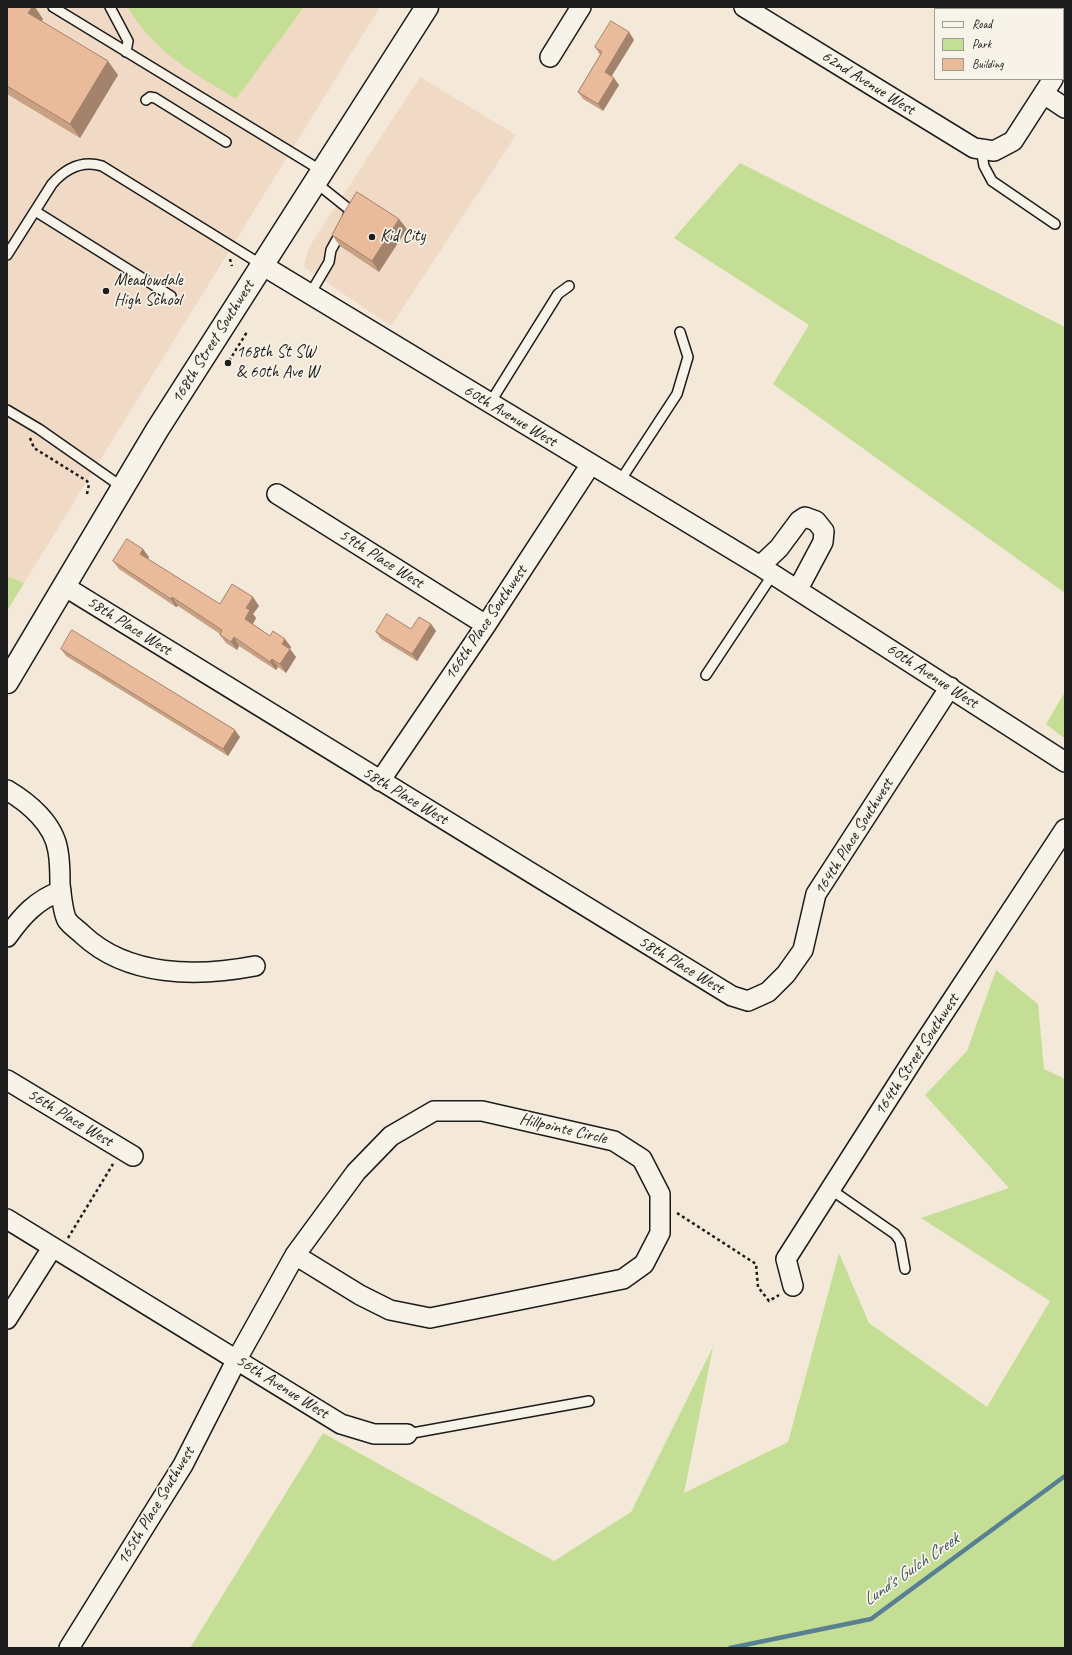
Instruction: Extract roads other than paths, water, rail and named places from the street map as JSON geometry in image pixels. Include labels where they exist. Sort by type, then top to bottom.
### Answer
[{"type":"main road","name":"168th Street Southwest","points":[[7,682],[122,487],[427,7]]},
{"type":"street","points":[[550,57],[582,7]]},
{"type":"street","name":"62nd Avenue West","points":[[744,7],[974,148],[987,150]]},
{"type":"street","points":[[987,150],[1013,140],[1048,86],[1065,108]]},
{"type":"street","name":"60th Avenue West","points":[[262,265],[798,589],[1065,762]]},
{"type":"street","name":"166th Place Southwest","points":[[380,781],[486,625],[591,464]]},
{"type":"street","name":"59th Place West","points":[[277,494],[486,625]]},
{"type":"street","points":[[766,570],[779,548],[790,536],[799,521],[805,517],[816,521],[824,531],[823,542],[798,589]]},
{"type":"street","name":"58th Place West","points":[[64,586],[732,996],[748,1001]]},
{"type":"street","name":"164th Place Southwest","points":[[748,1001],[768,992],[786,974],[803,950],[816,894],[950,688]]},
{"type":"street","points":[[7,790],[31,808],[49,827],[58,850],[61,891],[67,920],[97,947],[119,960],[177,972],[231,971],[255,966]]},
{"type":"street","name":"164th Street Southwest","points":[[793,1286],[786,1259],[1065,829]]},
{"type":"street","points":[[7,937],[22,916],[47,896],[61,891]]},
{"type":"street","name":"56th Place West","points":[[7,1080],[127,1153]]},
{"type":"street","name":"Hillpointe Circle","points":[[237,1359],[295,1255],[356,1172],[391,1136],[434,1111],[482,1111],[614,1141],[642,1159],[660,1194],[660,1233],[644,1264],[623,1279],[430,1318],[390,1310],[360,1295],[295,1255]]},
{"type":"street","name":"56th Avenue West","points":[[7,1219],[341,1424],[374,1434],[407,1434]]},
{"type":"street","points":[[7,1319],[56,1250]]},
{"type":"street","name":"165th Place Southwest","points":[[69,1648],[183,1465],[237,1359]]},
{"type":"lane","points":[[53,7],[126,52],[319,177],[350,210],[331,250],[329,262],[310,294]]},
{"type":"lane","points":[[110,7],[128,41],[126,52]]},
{"type":"lane","points":[[146,100],[150,97],[154,98],[226,142]]},
{"type":"lane","points":[[987,150],[984,166],[992,181],[1055,224]]},
{"type":"lane","points":[[7,255],[52,184],[61,174],[80,165],[91,163],[102,166],[262,265]]},
{"type":"lane","points":[[35,211],[171,296]]},
{"type":"lane","points":[[490,403],[558,294],[570,286]]},
{"type":"lane","points":[[620,481],[678,394],[688,357],[680,332]]},
{"type":"lane","points":[[7,410],[39,429],[122,487]]},
{"type":"lane","points":[[706,675],[766,570]]},
{"type":"lane","points":[[830,1189],[895,1234],[900,1241],[905,1269]]},
{"type":"lane","name":"56th Avenue West","points":[[407,1434],[588,1401]]},
{"type":"waterway","name":"Lund's Gulch Creek","points":[[730,1648],[871,1619],[1065,1476]]},
{"type":"place","name":"Kid City","points":[[372,237]]},
{"type":"place","name":"Meadowdale High School","points":[[106,291]]},
{"type":"place","name":"168th St SW & 60th Ave W","points":[[228,363]]}]
